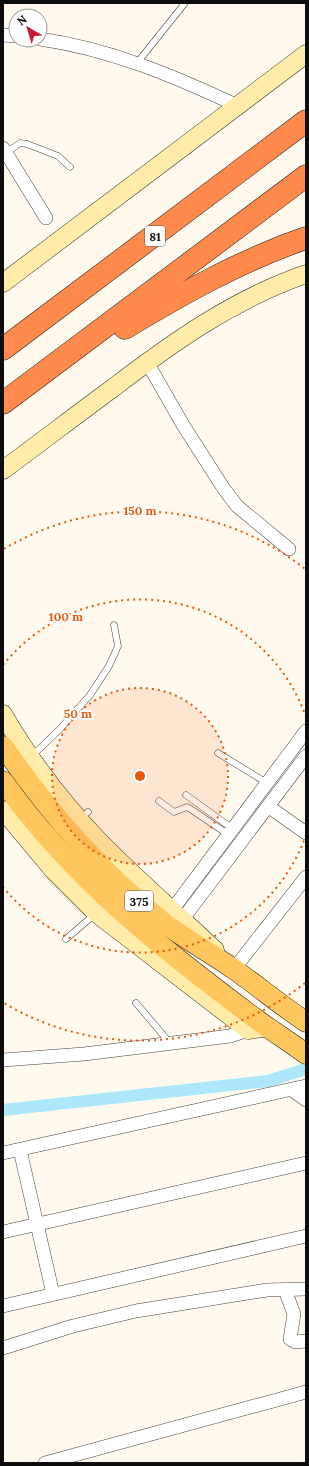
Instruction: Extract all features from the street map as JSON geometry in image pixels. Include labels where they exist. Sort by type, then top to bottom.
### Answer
[{"type":"highway","name":"81","points":[[3,349],[306,121]]},
{"type":"highway","points":[[3,402],[306,176]]},
{"type":"highway","points":[[3,408],[157,309],[224,272],[256,257],[306,238]]},
{"type":"main road","points":[[3,282],[306,54]]},
{"type":"main road","points":[[3,470],[147,362],[198,326],[224,311],[273,287],[306,274]]},
{"type":"main road","points":[[3,714],[30,757],[136,873],[177,915],[234,969]]},
{"type":"main road","name":"375","points":[[3,746],[53,815],[99,865],[165,923],[304,1018]]},
{"type":"main road","name":"375","points":[[3,781],[47,838],[112,903],[202,978],[303,1051]]},
{"type":"main road","points":[[6,818],[53,870],[96,913],[248,1030],[268,1027]]},
{"type":"street","points":[[48,40],[117,55],[238,106]]},
{"type":"street","points":[[4,150],[46,218]]},
{"type":"street","points":[[147,362],[183,425],[224,489],[237,506],[289,549]]},
{"type":"street","points":[[177,915],[231,832],[306,731]]},
{"type":"street","points":[[177,915],[268,807],[306,756]]},
{"type":"street","points":[[268,807],[306,833]]},
{"type":"street","points":[[234,969],[306,877]]},
{"type":"street","points":[[3,1060],[84,1054],[230,1036],[248,1030]]},
{"type":"street","points":[[3,1153],[306,1086]]},
{"type":"street","points":[[292,1090],[306,1100]]},
{"type":"street","points":[[20,1150],[53,1294]]},
{"type":"street","points":[[3,1232],[306,1163]]},
{"type":"street","points":[[3,1306],[306,1236]]},
{"type":"street","points":[[3,1348],[73,1326],[136,1311],[267,1290],[306,1289]]},
{"type":"street","points":[[285,1290],[294,1314],[290,1339],[295,1342],[306,1341]]},
{"type":"street","points":[[45,1463],[306,1392]]},
{"type":"lane","points":[[137,63],[185,3]]},
{"type":"lane","points":[[4,150],[20,144],[27,144],[58,156],[70,167]]},
{"type":"lane","points":[[30,757],[60,729],[85,700],[109,666],[118,646],[114,625]]},
{"type":"lane","points":[[218,753],[267,783]]},
{"type":"lane","points":[[186,795],[231,832]]},
{"type":"lane","points":[[158,801],[174,812],[187,807],[231,832]]},
{"type":"lane","points":[[66,939],[96,913]]},
{"type":"lane","points":[[136,1003],[170,1043]]},
{"type":"waterway","points":[[3,1110],[268,1081],[306,1069]]}]
